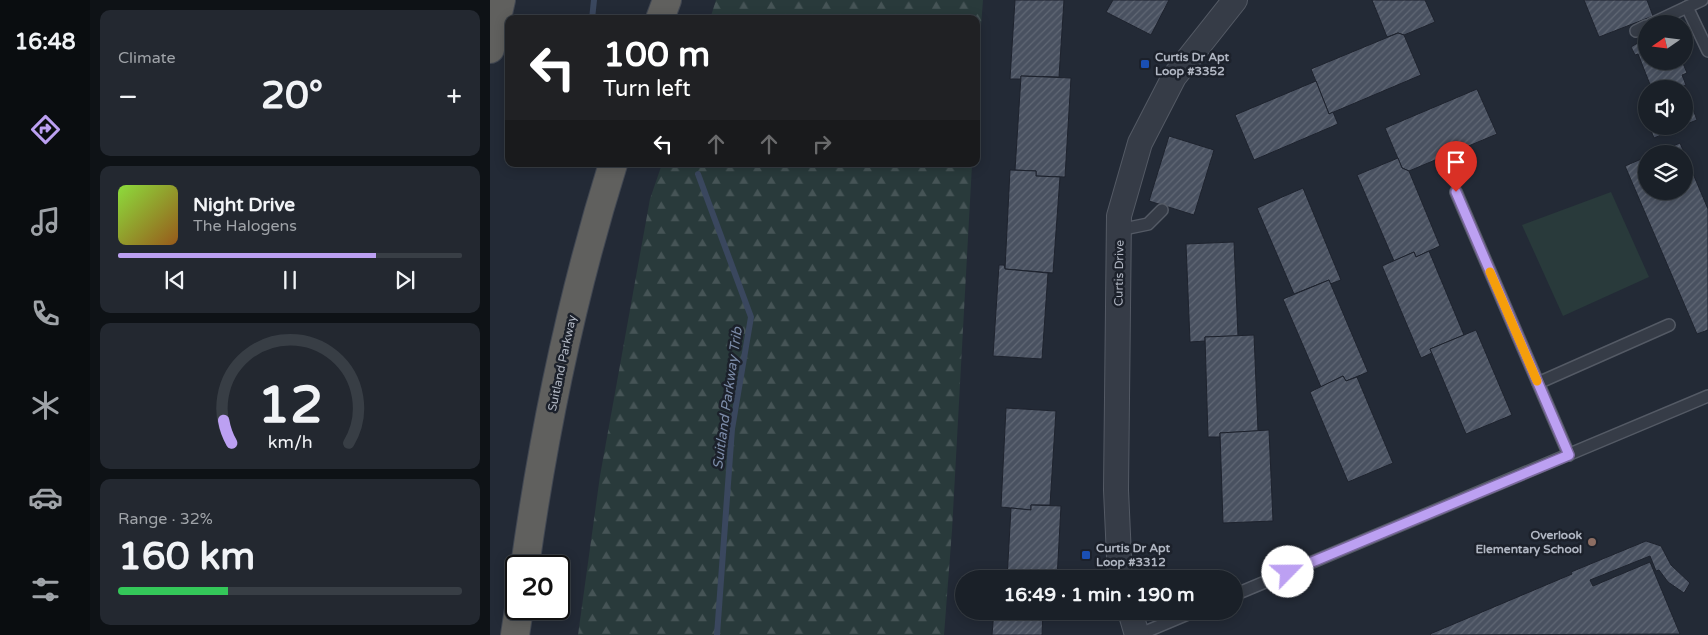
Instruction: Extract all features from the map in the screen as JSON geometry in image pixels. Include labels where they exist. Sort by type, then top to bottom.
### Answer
[{"type":"highway","points":[[490,49],[501,0]]},
{"type":"highway","points":[[661,15],[667,0]]},
{"type":"highway","name":"Suitland Parkway","points":[[527,555],[542,458],[566,342],[578,288],[612,167]]},
{"type":"highway","points":[[515,635],[517,620]]},
{"type":"street","name":"Curtis Drive","points":[[1120,570],[1116,490],[1120,216],[1140,142],[1174,78],[1235,0]]},
{"type":"street","points":[[1133,620],[1137,635]]},
{"type":"lane","points":[[1670,15],[1702,0]]},
{"type":"lane","points":[[1687,7],[1708,51]]},
{"type":"lane","points":[[1456,192],[1569,455]]},
{"type":"lane","points":[[1119,230],[1148,224],[1162,210]]},
{"type":"lane","points":[[1538,383],[1669,325]]},
{"type":"lane","points":[[1243,591],[1708,396]]},
{"type":"lane","points":[[1137,635],[1173,620]]},
{"type":"green space","points":[[716,0],[983,0],[980,39],[980,15],[711,15]]},
{"type":"green space","points":[[661,167],[972,167],[952,530],[944,635],[578,635],[600,476],[650,199]]},
{"type":"green space","points":[[1611,192],[1649,277],[1563,316],[1522,225]]},
{"type":"building","points":[[1015,0],[1064,0],[1059,77],[1021,76],[1021,79],[1010,79]]},
{"type":"building","points":[[1113,0],[1169,0],[1151,35],[1106,12]]},
{"type":"building","points":[[1372,0],[1425,0],[1435,22],[1404,35],[1398,33],[1387,37]]},
{"type":"building","points":[[1584,0],[1647,0],[1653,15],[1638,15],[1638,22],[1599,37]]},
{"type":"building","points":[[1398,33],[1404,35],[1421,75],[1329,114],[1311,69]]},
{"type":"building","points":[[1638,43],[1638,54],[1635,55],[1631,47]]},
{"type":"building","points":[[1644,70],[1686,70],[1687,73],[1682,75],[1684,80],[1648,80]]},
{"type":"building","points":[[1021,76],[1071,78],[1065,177],[1036,176],[1036,171],[1015,170]]},
{"type":"building","points":[[1316,81],[1329,114],[1333,112],[1338,124],[1254,160],[1235,115]]},
{"type":"building","points":[[1477,89],[1497,134],[1409,171],[1402,168],[1385,128]]},
{"type":"building","points":[[1693,109],[1697,120],[1693,122]]},
{"type":"building","points":[[1169,136],[1214,150],[1194,215],[1149,201]]},
{"type":"building","points":[[1398,158],[1402,168],[1409,171],[1440,246],[1416,257],[1414,252],[1394,261],[1357,175]]},
{"type":"building","points":[[1638,160],[1638,196],[1625,166]]},
{"type":"building","points":[[1010,170],[1036,171],[1036,176],[1060,177],[1053,273],[1005,269]]},
{"type":"building","points":[[1693,174],[1708,209],[1708,330],[1697,334],[1640,200],[1693,200]]},
{"type":"building","points":[[1303,188],[1341,280],[1330,284],[1329,280],[1294,294],[1257,208]]},
{"type":"building","points":[[1234,242],[1238,336],[1205,337],[1205,341],[1190,342],[1186,244]]},
{"type":"building","points":[[1429,251],[1464,335],[1430,349],[1432,353],[1421,358],[1382,266],[1414,252],[1416,257]]},
{"type":"building","points":[[999,265],[1004,265],[1005,269],[1048,273],[1042,359],[993,356]]},
{"type":"building","points":[[1329,280],[1368,372],[1346,381],[1343,376],[1321,387],[1283,299]]},
{"type":"building","points":[[1476,330],[1512,415],[1466,434],[1430,349]]},
{"type":"building","points":[[1254,335],[1258,431],[1220,433],[1220,437],[1208,437],[1205,337]]},
{"type":"building","points":[[1343,376],[1346,381],[1357,377],[1393,463],[1348,482],[1310,392]]},
{"type":"building","points":[[1006,408],[1056,411],[1050,505],[1031,505],[1031,510],[1001,507]]},
{"type":"building","points":[[1269,430],[1273,521],[1223,523],[1220,433]]},
{"type":"building","points":[[1031,505],[1061,506],[1057,570],[1008,570],[1011,508],[1031,510]]},
{"type":"building","points":[[1646,541],[1661,546],[1671,565],[1690,583],[1684,593],[1668,582],[1659,570],[1656,571],[1650,556],[1590,580],[1593,586],[1650,562],[1680,634],[1430,634],[1572,574],[1571,572]]},
{"type":"building","points":[[993,620],[1043,620],[1042,635],[992,635]]},
{"type":"waterway","name":"Suitland Parkway Trib","points":[[592,15],[594,0]]},
{"type":"waterway","name":"Suitland Parkway Trib","points":[[698,174],[751,317],[732,429],[717,635]]},
{"type":"slow traffic","points":[[1490,272],[1537,381]]},
{"type":"place","name":"Curtis Dr Apt Loop #3352","points":[[1145,64]]},
{"type":"place","name":"Overlook Elementary School","points":[[1592,542]]},
{"type":"place","name":"Curtis Dr Apt Loop #3312","points":[[1086,555]]},
{"type":"route","points":[[1288,572],[1569,455],[1456,192]]}]
